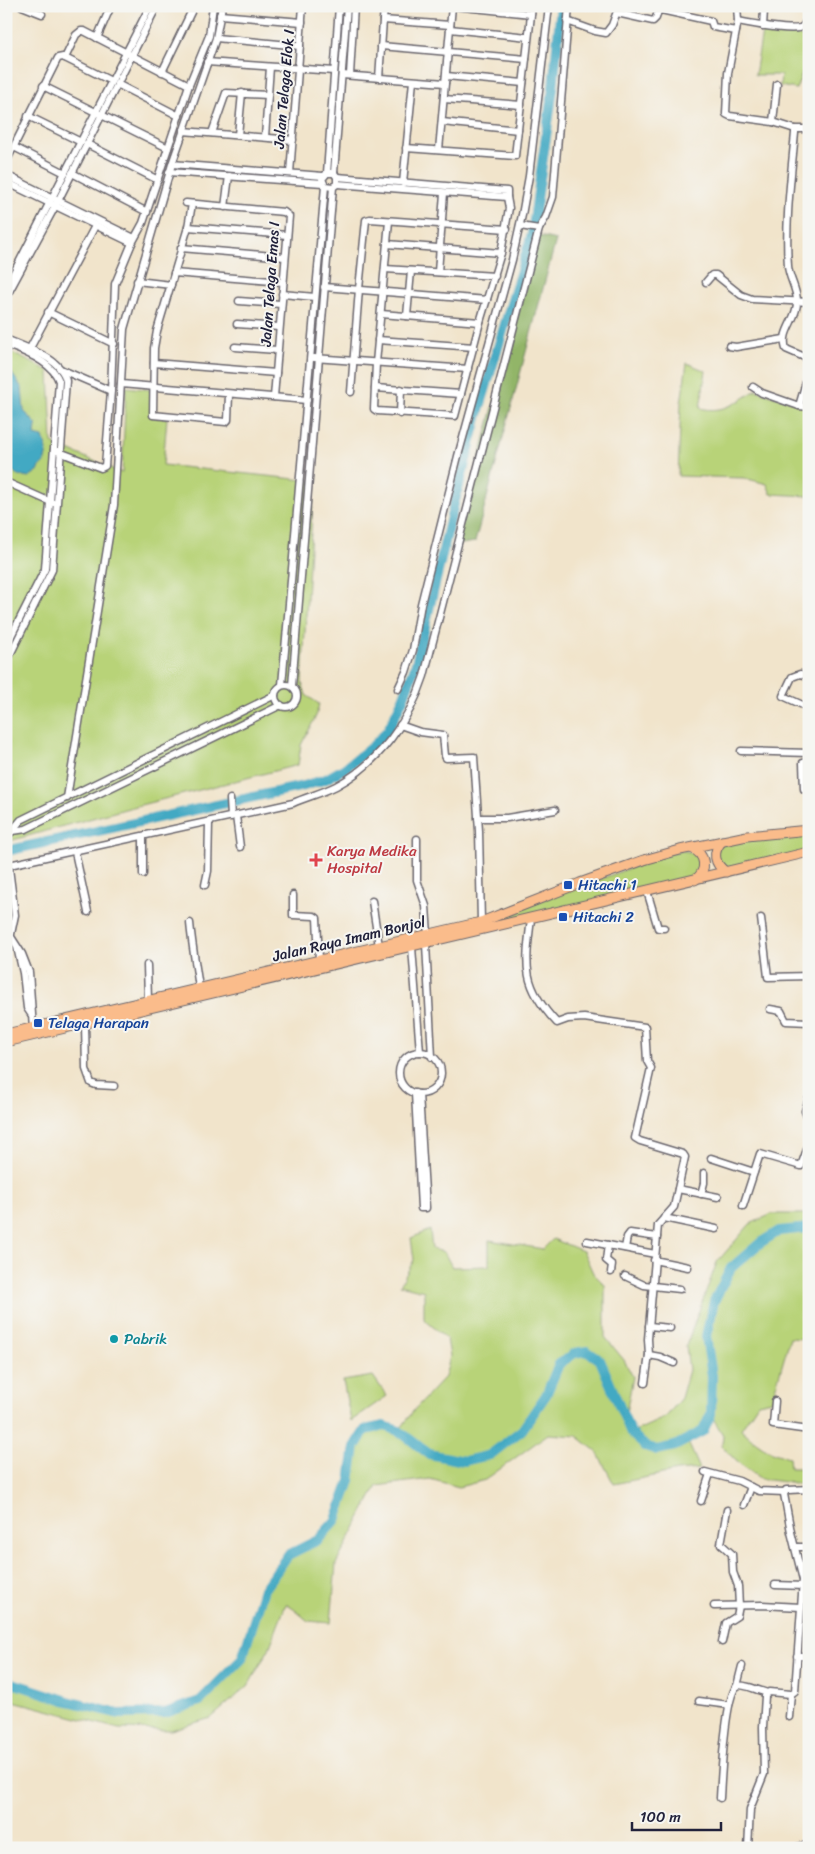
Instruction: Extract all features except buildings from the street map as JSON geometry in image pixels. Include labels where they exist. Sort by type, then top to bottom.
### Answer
[{"type":"highway","name":"Jalan Raya Imam Bonjol","points":[[6,1034],[199,988],[412,947],[427,939],[481,922],[644,860],[747,836],[809,830]]},
{"type":"highway","points":[[722,841],[716,850],[716,860],[721,869],[726,872]]},
{"type":"highway","points":[[691,848],[696,850],[703,860],[703,871],[695,880]]},
{"type":"highway","name":"Jalan Raya Imam Bonjol","points":[[6,1042],[85,1024],[279,973],[319,960],[379,946],[427,939],[531,918],[809,852]]},
{"type":"street","points":[[22,6],[42,14]]},
{"type":"street","points":[[96,38],[111,6]]},
{"type":"street","points":[[6,297],[114,83],[150,6]]},
{"type":"street","points":[[128,54],[157,6]]},
{"type":"street","points":[[162,72],[194,6]]},
{"type":"street","points":[[57,451],[104,468],[114,344],[116,279],[147,212],[189,85],[210,36],[213,6]]},
{"type":"street","points":[[67,798],[114,504],[124,329],[169,172],[216,38],[222,6]]},
{"type":"street","name":"Jalan Telaga Elok I","points":[[290,173],[303,6]]},
{"type":"street","points":[[292,686],[324,287],[334,71],[339,6]]},
{"type":"street","points":[[282,686],[315,297],[342,75],[347,6]]},
{"type":"street","points":[[350,75],[354,6]]},
{"type":"street","points":[[379,78],[384,6]]},
{"type":"street","points":[[406,148],[513,157],[516,154],[531,10],[452,6],[439,150]]},
{"type":"street","points":[[398,689],[413,650],[421,604],[458,456],[522,226],[549,6]]},
{"type":"street","points":[[8,862],[75,852],[293,803],[335,786],[355,774],[381,751],[416,700],[424,676],[537,228],[546,217],[553,197],[569,6]]},
{"type":"street","points":[[737,6],[738,21],[728,73],[726,114],[773,122],[796,129],[809,129]]},
{"type":"street","points":[[761,6],[764,10],[763,26]]},
{"type":"street","points":[[567,22],[603,33],[610,30],[618,10],[653,21],[658,11],[662,10],[711,21],[713,27],[736,32]]},
{"type":"street","points":[[220,15],[302,22]]},
{"type":"street","points":[[738,21],[763,26],[798,28],[803,27],[809,18]]},
{"type":"street","points":[[383,20],[528,37]]},
{"type":"street","points":[[65,58],[79,32],[84,31],[189,85]]},
{"type":"street","points":[[216,38],[300,46]]},
{"type":"street","points":[[381,46],[526,59]]},
{"type":"street","points":[[6,162],[56,60],[60,57],[179,116]]},
{"type":"street","points":[[207,62],[334,71]]},
{"type":"street","points":[[265,138],[270,67]]},
{"type":"street","points":[[342,75],[413,80],[523,83]]},
{"type":"street","points":[[403,182],[413,80]]},
{"type":"street","points":[[773,122],[777,84]]},
{"type":"street","points":[[43,86],[168,148]]},
{"type":"street","points":[[238,135],[242,92]]},
{"type":"street","points":[[212,133],[226,93],[268,94]]},
{"type":"street","points":[[444,99],[521,105]]},
{"type":"street","points":[[28,116],[158,180]]},
{"type":"street","points":[[442,122],[518,130]]},
{"type":"street","points":[[796,129],[790,187],[788,255],[789,272],[798,301],[784,339],[786,349],[809,359]]},
{"type":"street","points":[[183,131],[293,140]]},
{"type":"street","points":[[14,147],[147,212]]},
{"type":"street","points":[[172,164],[290,173],[330,180],[507,198]]},
{"type":"street","points":[[169,172],[403,182],[506,190],[509,208],[501,253],[455,416],[400,414],[374,409],[376,363],[389,221]]},
{"type":"street","points":[[6,175],[95,226],[133,240]]},
{"type":"street","points":[[225,207],[229,176]]},
{"type":"street","points":[[6,192],[8,183],[54,202],[133,240]]},
{"type":"street","points":[[438,272],[444,193]]},
{"type":"street","points":[[6,288],[54,202]]},
{"type":"street","name":"Jalan Telaga Emas I","points":[[188,227],[189,204],[286,213],[289,218],[274,398]]},
{"type":"street","points":[[352,392],[365,222],[368,219],[506,229]]},
{"type":"street","points":[[28,352],[95,226]]},
{"type":"street","points":[[522,226],[537,228]]},
{"type":"street","points":[[228,394],[228,420],[226,422],[155,416],[153,413],[157,331],[188,227],[287,235]]},
{"type":"street","points":[[387,244],[501,253]]},
{"type":"street","points":[[181,248],[285,257]]},
{"type":"street","points":[[385,269],[495,276]]},
{"type":"street","points":[[407,316],[411,271]]},
{"type":"street","points":[[174,273],[283,282]]},
{"type":"street","points":[[706,282],[716,275],[752,299],[809,302]]},
{"type":"street","points":[[137,281],[171,285]]},
{"type":"street","points":[[324,287],[383,290],[408,294],[487,300]]},
{"type":"street","points":[[282,294],[315,297]]},
{"type":"street","points":[[239,301],[281,304]]},
{"type":"street","points":[[48,312],[114,344]]},
{"type":"street","points":[[381,314],[480,322]]},
{"type":"street","points":[[237,324],[279,327]]},
{"type":"street","points":[[6,339],[28,352]]},
{"type":"street","points":[[728,346],[736,347],[784,339]]},
{"type":"street","points":[[378,340],[474,347]]},
{"type":"street","points":[[6,345],[51,360],[66,381],[45,569],[6,646]]},
{"type":"street","points":[[235,347],[278,350]]},
{"type":"street","points":[[310,358],[468,369]]},
{"type":"street","points":[[154,363],[276,373]]},
{"type":"street","points":[[58,370],[111,391]]},
{"type":"street","points":[[799,406],[809,372]]},
{"type":"street","points":[[121,384],[307,400]]},
{"type":"street","points":[[753,387],[762,393],[809,408]]},
{"type":"street","points":[[375,388],[461,394]]},
{"type":"street","points":[[400,414],[401,389]]},
{"type":"street","points":[[6,482],[53,503]]},
{"type":"street","points":[[6,663],[52,570],[53,503]]},
{"type":"street","points":[[45,569],[52,570]]},
{"type":"street","points":[[809,676],[800,674],[792,677],[783,696],[809,708]]},
{"type":"street","points":[[282,686],[292,686],[296,690],[296,701],[292,705],[286,707],[276,701],[277,689],[282,686]]},
{"type":"street","points":[[6,838],[21,820],[275,695]]},
{"type":"street","points":[[13,831],[26,829],[280,705]]},
{"type":"street","points":[[400,724],[420,732],[444,735],[444,756],[446,758],[474,757],[481,922]]},
{"type":"street","points":[[742,751],[809,753]]},
{"type":"street","points":[[809,762],[803,763],[803,784],[805,790],[809,790]]},
{"type":"street","points":[[231,802],[240,847]]},
{"type":"street","points":[[478,818],[507,818],[554,810]]},
{"type":"street","points":[[205,885],[208,870],[209,822]]},
{"type":"street","points":[[143,837],[143,874]]},
{"type":"street","points":[[417,839],[418,880],[426,906],[427,975],[432,1056],[440,1067],[439,1080],[432,1090],[417,1094],[404,1087],[400,1079],[399,1070],[404,1059],[420,1052],[432,1056]]},
{"type":"street","points":[[6,845],[15,915],[14,926],[9,932],[16,946],[23,973],[33,1028]]},
{"type":"street","points":[[75,852],[88,912]]},
{"type":"street","points":[[646,891],[658,928],[664,928]]},
{"type":"street","points":[[293,894],[293,915],[314,916],[317,918],[319,960]]},
{"type":"street","points":[[372,901],[379,946]]},
{"type":"street","points":[[531,918],[527,955],[530,986],[534,994],[557,1023],[568,1019],[584,1018],[645,1027],[647,1060],[651,1068],[635,1138],[685,1155],[674,1207],[659,1224],[649,1326],[649,1355],[645,1383]]},
{"type":"street","points":[[761,918],[768,978],[809,976]]},
{"type":"street","points":[[190,923],[192,951],[195,956],[199,988]]},
{"type":"street","points":[[412,947],[420,1052]]},
{"type":"street","points":[[147,965],[148,1000]]},
{"type":"street","points":[[414,976],[427,975]]},
{"type":"street","points":[[770,1009],[780,1011],[785,1021],[809,1022]]},
{"type":"street","points":[[85,1024],[86,1069],[91,1083],[114,1086]]},
{"type":"street","points":[[417,1094],[426,1208],[421,1208],[417,1094]]},
{"type":"street","points":[[809,1098],[805,1111],[809,1122]]},
{"type":"street","points":[[743,1206],[759,1156],[762,1154],[801,1166],[809,1144]]},
{"type":"street","points":[[711,1158],[754,1172]]},
{"type":"street","points":[[701,1194],[704,1173]]},
{"type":"street","points":[[678,1189],[718,1197]]},
{"type":"street","points":[[664,1218],[716,1229]]},
{"type":"street","points":[[625,1248],[627,1236],[630,1233],[657,1237]]},
{"type":"street","points":[[587,1241],[625,1248],[688,1267]]},
{"type":"street","points":[[608,1245],[606,1260],[612,1265],[611,1272]]},
{"type":"street","points":[[625,1276],[644,1285],[680,1289]]},
{"type":"street","points":[[649,1326],[670,1328]]},
{"type":"street","points":[[649,1355],[674,1363]]},
{"type":"street","points":[[775,1401],[773,1425],[809,1430]]},
{"type":"street","points":[[701,1501],[708,1473],[739,1481],[764,1491],[785,1492],[809,1489]]},
{"type":"street","points":[[744,1504],[751,1487]]},
{"type":"street","points":[[785,1492],[784,1496],[804,1586],[794,1691],[791,1694],[789,1717]]},
{"type":"street","points":[[722,1642],[726,1622],[737,1616],[739,1606],[738,1583],[733,1572],[732,1554],[721,1544],[727,1510]]},
{"type":"street","points":[[795,1547],[809,1547]]},
{"type":"street","points":[[775,1585],[804,1586]]},
{"type":"street","points":[[714,1606],[802,1607]]},
{"type":"street","points":[[797,1656],[809,1656]]},
{"type":"street","points":[[720,1798],[729,1705],[737,1686],[742,1666]]},
{"type":"street","points":[[737,1686],[744,1686],[767,1693],[791,1694]]},
{"type":"street","points":[[748,1848],[750,1809],[764,1774],[763,1727],[765,1696],[767,1693]]},
{"type":"street","points":[[699,1701],[729,1705]]},
{"type":"street","points":[[794,1848],[809,1844]]},
{"type":"green space","points":[[762,32],[792,34],[809,38],[809,57],[796,89],[780,86],[781,75],[755,75]]},
{"type":"green space","points":[[539,236],[556,240],[475,542],[456,545]]},
{"type":"green space","points":[[6,350],[49,371],[52,443],[122,473],[126,387],[153,390],[151,417],[167,418],[163,465],[314,481],[302,682],[306,695],[319,704],[316,716],[301,745],[298,765],[125,809],[6,842]]},
{"type":"green space","points":[[687,363],[706,371],[700,408],[716,409],[730,406],[756,390],[809,405],[809,496],[771,494],[767,484],[744,478],[678,476],[681,403]]},
{"type":"green space","points":[[809,830],[809,852],[726,872],[715,855],[718,845]]},
{"type":"green space","points":[[680,850],[700,854],[700,876],[602,902],[428,935],[481,922]]},
{"type":"green space","points":[[772,1214],[809,1214],[809,1321],[804,1339],[790,1338],[772,1400],[758,1403],[741,1429],[757,1443],[769,1450],[789,1457],[790,1468],[809,1468],[809,1485],[761,1479],[736,1461],[722,1446],[723,1435],[711,1415],[703,1431],[687,1440],[700,1469],[677,1471],[614,1484],[597,1452],[577,1436],[548,1434],[485,1480],[459,1487],[430,1479],[377,1486],[336,1564],[331,1623],[308,1621],[286,1604],[269,1649],[248,1686],[211,1718],[171,1730],[119,1729],[6,1699],[6,1681],[63,1700],[119,1714],[165,1713],[200,1701],[242,1659],[264,1589],[288,1555],[318,1540],[336,1520],[350,1481],[355,1447],[365,1430],[384,1426],[399,1431],[414,1410],[445,1377],[450,1356],[447,1339],[424,1319],[424,1291],[400,1285],[414,1260],[411,1238],[430,1230],[432,1249],[444,1252],[452,1267],[489,1266],[489,1240],[543,1249],[553,1239],[583,1251],[593,1273],[605,1285],[605,1337],[624,1360],[633,1377],[625,1418],[631,1433],[666,1417],[681,1398],[689,1370],[686,1346],[717,1262],[750,1224]]},
{"type":"green space","points":[[373,1376],[387,1396],[351,1421],[343,1381]]},
{"type":"water","points":[[6,365],[22,388],[24,411],[37,425],[35,435],[43,437],[47,450],[44,464],[29,477],[17,475],[6,464]]},
{"type":"waterway","points":[[6,851],[304,786],[326,779],[345,768],[373,746],[388,730],[403,699],[416,664],[454,504],[480,407],[532,234],[553,88],[561,6]]},
{"type":"waterway","points":[[6,1681],[68,1701],[119,1714],[165,1713],[200,1701],[242,1659],[264,1589],[288,1555],[318,1540],[336,1520],[350,1481],[355,1447],[365,1430],[384,1426],[399,1431],[429,1454],[464,1461],[490,1455],[522,1430],[546,1395],[559,1364],[575,1353],[587,1351],[600,1360],[631,1433],[645,1446],[657,1450],[675,1446],[703,1431],[711,1414],[712,1376],[706,1336],[714,1301],[731,1268],[760,1243],[779,1231],[809,1228]]},
{"type":"place","name":"Karya Medika Hospital","points":[[316,860]]},
{"type":"place","name":"Hitachi 1","points":[[568,885]]},
{"type":"place","name":"Hitachi 2","points":[[563,917]]},
{"type":"place","name":"Telaga Harapan","points":[[38,1023]]},
{"type":"place","name":"Pabrik","points":[[114,1339]]}]
